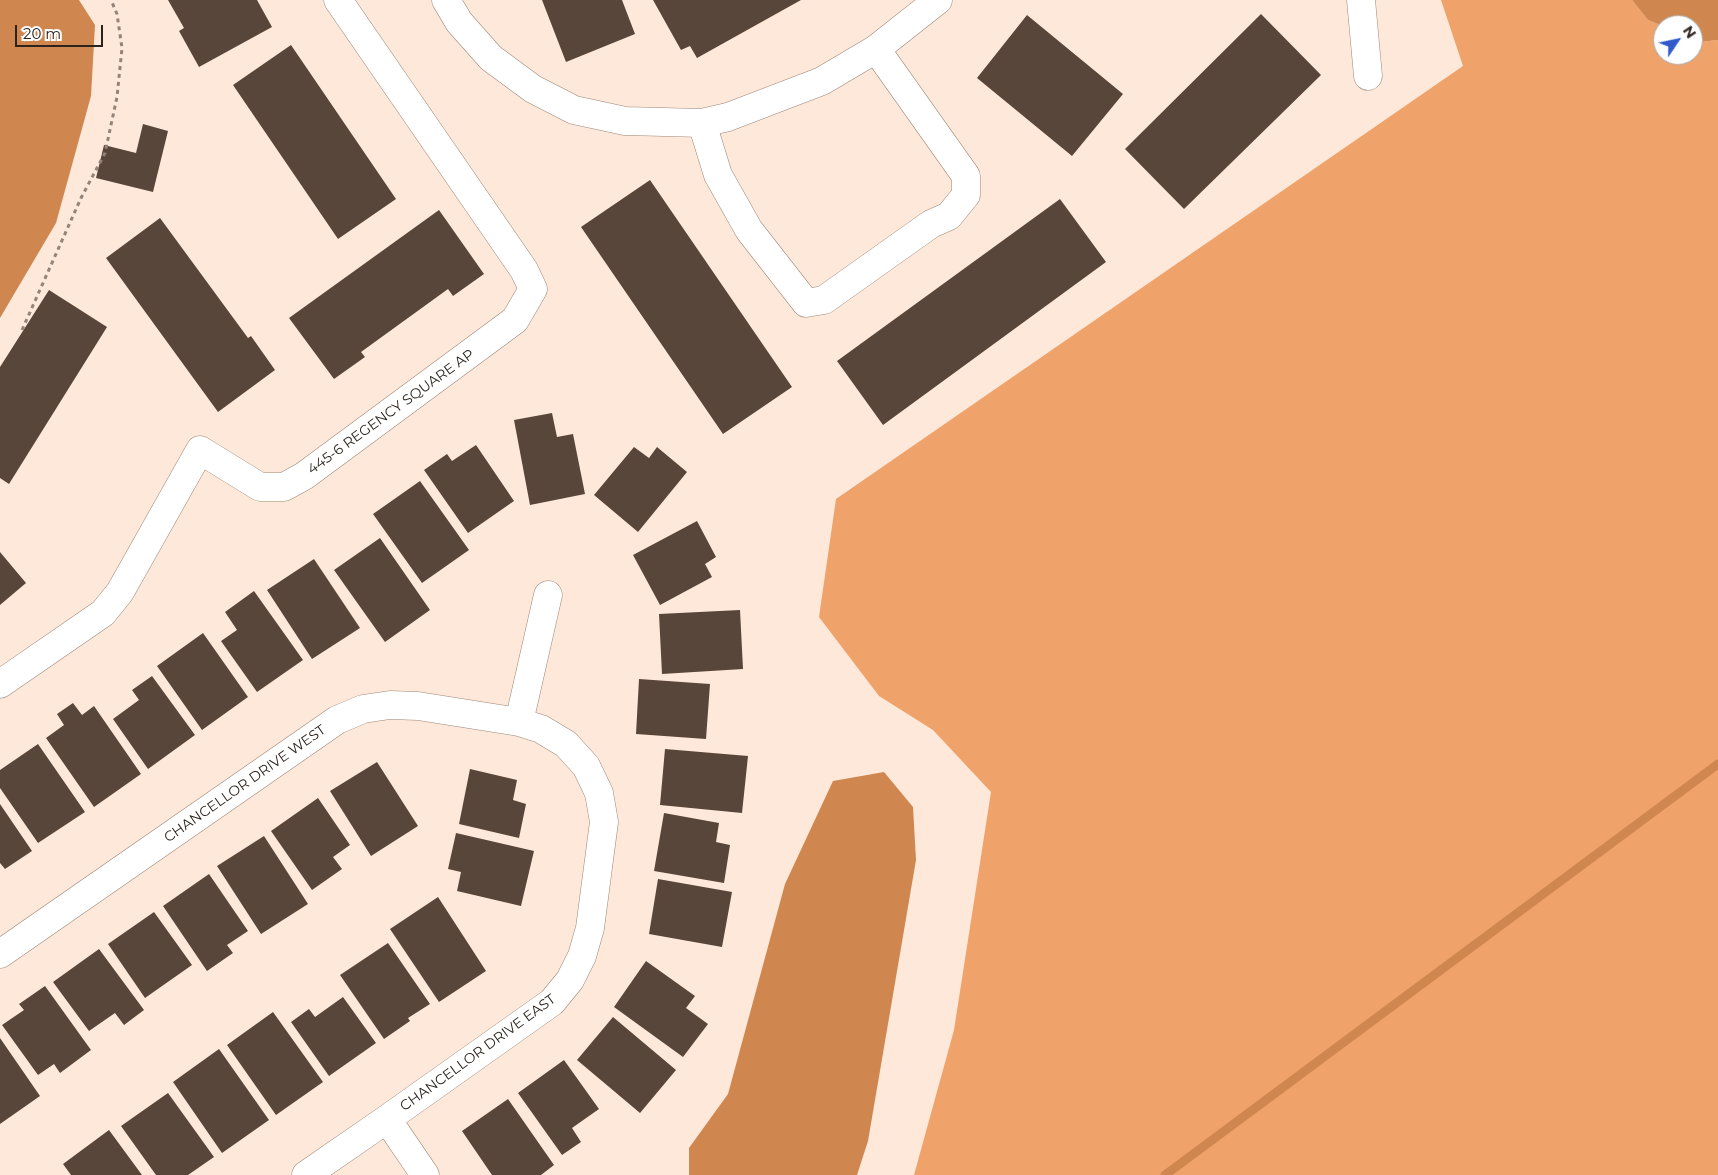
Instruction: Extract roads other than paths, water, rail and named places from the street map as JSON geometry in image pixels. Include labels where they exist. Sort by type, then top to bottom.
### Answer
[{"type":"street","name":"445-6 REGENCY SQUARE AP","points":[[0,684],[103,612],[120,592],[200,450],[260,487],[284,487],[304,476],[515,320],[533,289],[524,270],[338,0]]},
{"type":"street","points":[[446,0],[459,22],[491,58],[533,89],[574,110],[625,121],[702,123],[728,117],[822,81],[876,49],[938,0]]},
{"type":"street","points":[[1360,0],[1368,76]]},
{"type":"street","points":[[702,123],[718,175],[749,230],[806,304],[824,300],[931,224],[949,216],[966,194],[966,176],[876,49]]},
{"type":"street","points":[[519,722],[548,595]]},
{"type":"street","name":"CHANCELLOR DRIVE WEST","points":[[0,954],[338,720],[363,709],[390,705],[418,706],[519,722]]},
{"type":"street","name":"CHANCELLOR DRIVE EAST","points":[[306,1175],[552,1002],[570,980],[582,956],[590,928],[604,822],[599,793],[586,766],[566,744],[541,729],[519,722]]},
{"type":"street","points":[[388,1119],[424,1175]]},
{"type":"waterway","points":[[1165,1175],[1718,764]]}]
